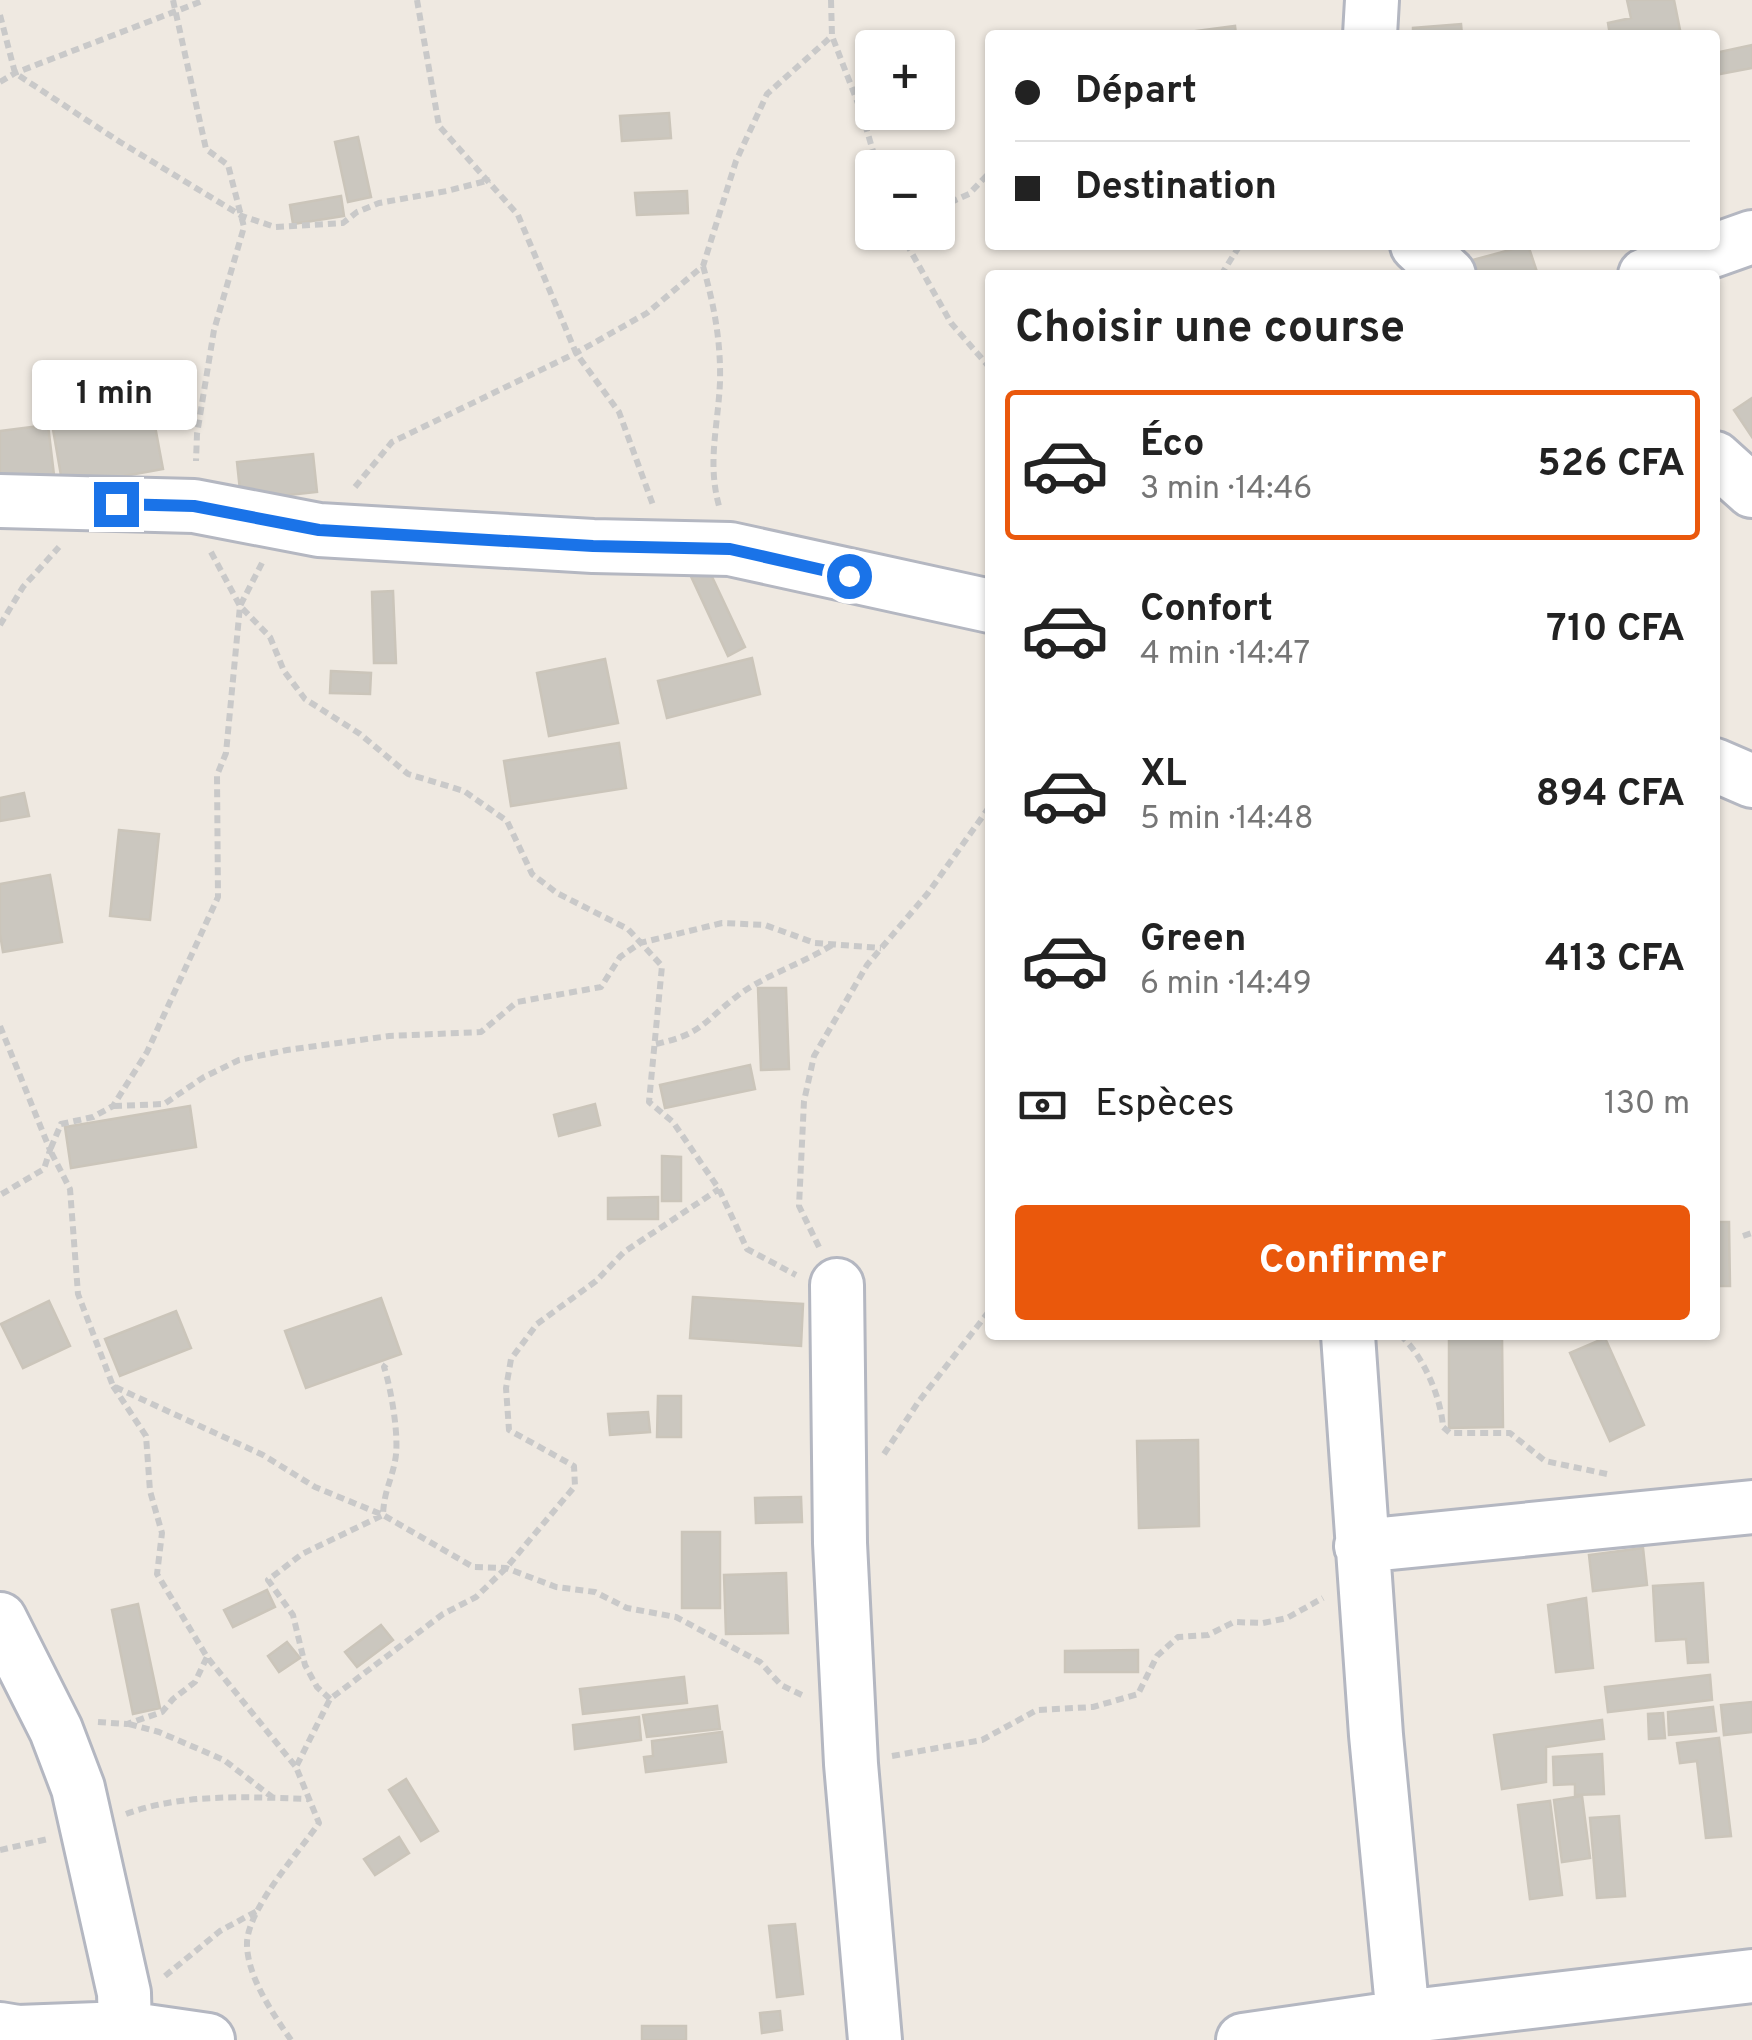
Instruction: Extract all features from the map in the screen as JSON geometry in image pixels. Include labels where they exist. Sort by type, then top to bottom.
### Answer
[{"type":"street","points":[[1370,30],[1372,0]]},
{"type":"street","points":[[1720,248],[1752,237]]},
{"type":"street","points":[[1422,250],[1444,270]]},
{"type":"street","points":[[1659,270],[1715,250]]},
{"type":"street","points":[[1720,462],[1752,491]]},
{"type":"street","points":[[0,501],[198,507],[319,530],[730,549],[985,605]]},
{"type":"street","points":[[1720,767],[1752,781]]},
{"type":"street","points":[[837,1285],[837,1487],[850,1741],[875,2040]]},
{"type":"street","points":[[1348,1340],[1376,1735],[1403,2017]]},
{"type":"street","points":[[1364,1564],[1752,1507]]},
{"type":"street","points":[[0,1619],[56,1730],[78,1788],[124,2010]]},
{"type":"street","points":[[1243,2040],[1752,1976]]},
{"type":"street","points":[[12,2034],[124,2010],[208,2040]]},
{"type":"path","points":[[173,0],[206,149],[228,164],[244,227],[214,330],[197,434],[198,507],[208,545],[240,606],[270,637],[284,671],[304,700],[360,734],[408,774],[464,792],[508,822],[532,874],[557,893],[628,929],[662,966],[649,1102],[672,1122],[719,1189],[747,1249],[795,1275],[837,1285]]},
{"type":"path","points":[[0,82],[15,72],[205,0]]},
{"type":"path","points":[[417,0],[440,126],[518,214],[576,354],[619,412],[672,548]]},
{"type":"path","points":[[831,0],[832,36],[873,150]]},
{"type":"path","points":[[0,15],[15,72],[242,216],[275,227],[343,223],[356,212],[379,203],[447,192],[490,180]]},
{"type":"path","points":[[730,549],[711,478],[720,382],[718,318],[704,266],[736,161],[766,94],[832,36]]},
{"type":"path","points":[[955,200],[969,194],[985,177]]},
{"type":"path","points":[[910,250],[951,324],[985,361]]},
{"type":"path","points":[[319,530],[392,442],[576,354],[647,313],[704,266]]},
{"type":"path","points":[[0,625],[23,587],[62,544]]},
{"type":"path","points":[[113,1106],[147,1052],[218,897],[217,775],[226,753],[240,606],[264,558]]},
{"type":"path","points":[[837,1285],[799,1206],[804,1101],[814,1056],[867,965],[928,893],[985,813]]},
{"type":"path","points":[[0,1195],[44,1169],[61,1124],[93,1117],[113,1106],[164,1104],[204,1077],[239,1060],[389,1036],[481,1032],[517,1002],[601,987],[620,957],[640,943],[722,924],[765,925],[815,943],[881,948]]},
{"type":"path","points":[[656,1044],[684,1038],[713,1019],[736,996],[804,963],[833,944]]},
{"type":"path","points":[[0,1026],[70,1189],[78,1294],[113,1386],[146,1436],[150,1492],[162,1533],[157,1574],[207,1656],[296,1767],[319,1823],[258,1910],[247,1940],[250,1963],[272,2014],[291,2040]]},
{"type":"path","points":[[296,1767],[330,1698],[443,1614],[476,1597],[506,1568],[575,1486],[574,1466],[509,1430],[506,1388],[510,1360],[537,1324],[596,1281],[624,1252],[719,1189]]},
{"type":"path","points":[[1743,1236],[1752,1233]]},
{"type":"path","points":[[882,1458],[919,1401],[985,1316]]},
{"type":"path","points":[[1406,1340],[1442,1406],[1443,1427],[1450,1433],[1510,1433],[1545,1462],[1602,1474],[1621,1473]]},
{"type":"path","points":[[383,1514],[384,1490],[396,1458],[392,1391],[384,1367],[388,1363]]},
{"type":"path","points":[[113,1386],[212,1429],[314,1487],[383,1514],[474,1566],[506,1568],[556,1587],[595,1592],[628,1608],[676,1616],[760,1662],[781,1685],[850,1741],[982,1740],[1038,1710],[1093,1707],[1138,1694],[1157,1656],[1178,1636],[1208,1635],[1234,1622],[1263,1623],[1286,1618],[1364,1564]]},
{"type":"path","points":[[330,1698],[317,1687],[305,1665],[293,1615],[268,1580],[302,1554],[383,1514]]},
{"type":"path","points":[[127,1724],[162,1712],[195,1682],[207,1656]]},
{"type":"path","points":[[56,1730],[98,1722],[159,1732],[224,1760],[273,1798]]},
{"type":"path","points":[[0,1850],[87,1829],[158,1802],[309,1799]]},
{"type":"path","points":[[124,2010],[220,1931],[258,1910]]},
{"type":"building","points":[[1627,0],[1674,0],[1680,30],[1609,30],[1608,23],[1631,18]]},
{"type":"building","points":[[1461,24],[1462,30],[1413,30]]},
{"type":"building","points":[[1752,45],[1752,68],[1720,74],[1720,52]]},
{"type":"building","points":[[669,113],[671,138],[622,141],[620,116]]},
{"type":"building","points":[[358,137],[371,197],[348,202],[335,142]]},
{"type":"building","points":[[687,191],[688,213],[637,215],[635,193]]},
{"type":"building","points":[[341,196],[344,216],[293,224],[290,205]]},
{"type":"building","points":[[1510,250],[1530,250],[1536,270],[1476,270],[1473,260]]},
{"type":"building","points":[[149,394],[163,469],[63,487],[50,412]]},
{"type":"building","points":[[1752,398],[1752,437],[1734,410]]},
{"type":"building","points":[[48,425],[54,475],[0,482],[0,431]]},
{"type":"building","points":[[313,454],[317,492],[241,500],[237,462]]},
{"type":"building","points":[[706,564],[745,647],[728,656],[689,572]]},
{"type":"building","points":[[393,591],[396,663],[374,663],[372,592]]},
{"type":"building","points":[[752,658],[760,694],[667,718],[658,681]]},
{"type":"building","points":[[605,659],[618,723],[549,736],[537,673]]},
{"type":"building","points":[[331,671],[371,673],[370,694],[330,693]]},
{"type":"building","points":[[619,743],[626,788],[511,806],[504,761]]},
{"type":"building","points":[[24,793],[29,816],[0,821],[0,798]]},
{"type":"building","points":[[119,830],[159,834],[150,920],[110,916]]},
{"type":"building","points":[[50,875],[62,942],[3,952],[0,884]]},
{"type":"building","points":[[758,988],[786,988],[789,1069],[761,1070]]},
{"type":"building","points":[[750,1065],[755,1089],[665,1108],[660,1085]]},
{"type":"building","points":[[595,1104],[600,1125],[559,1136],[554,1115]]},
{"type":"building","points":[[190,1106],[196,1147],[71,1168],[65,1127]]},
{"type":"building","points":[[662,1156],[681,1157],[681,1201],[662,1201]]},
{"type":"building","points":[[658,1197],[658,1219],[608,1219],[608,1198]]},
{"type":"building","points":[[1720,1222],[1729,1222],[1730,1286],[1720,1286]]},
{"type":"building","points":[[693,1297],[803,1304],[801,1346],[690,1338]]},
{"type":"building","points":[[381,1298],[401,1354],[306,1388],[285,1331]]},
{"type":"building","points":[[49,1301],[70,1346],[23,1368],[1,1324]]},
{"type":"building","points":[[176,1311],[191,1348],[120,1376],[105,1339]]},
{"type":"building","points":[[1449,1340],[1502,1340],[1503,1427],[1449,1428]]},
{"type":"building","points":[[1606,1340],[1644,1425],[1610,1441],[1570,1353]]},
{"type":"building","points":[[658,1396],[681,1396],[681,1437],[657,1437]]},
{"type":"building","points":[[648,1412],[650,1432],[610,1435],[608,1414]]},
{"type":"building","points":[[1198,1440],[1199,1526],[1139,1528],[1137,1441]]},
{"type":"building","points":[[801,1497],[802,1522],[756,1523],[755,1498]]},
{"type":"building","points":[[682,1532],[720,1532],[720,1608],[682,1608]]},
{"type":"building","points":[[1643,1548],[1647,1585],[1593,1591],[1589,1555]]},
{"type":"building","points":[[786,1573],[788,1633],[726,1634],[724,1575]]},
{"type":"building","points":[[1703,1583],[1708,1662],[1688,1663],[1686,1639],[1656,1641],[1653,1586]]},
{"type":"building","points":[[267,1590],[275,1607],[233,1627],[224,1610]]},
{"type":"building","points":[[1586,1598],[1593,1668],[1556,1672],[1548,1605]]},
{"type":"building","points":[[138,1604],[160,1708],[133,1714],[112,1610]]},
{"type":"building","points":[[381,1625],[393,1640],[357,1667],[345,1652]]},
{"type":"building","points":[[287,1642],[300,1658],[279,1672],[268,1656]]},
{"type":"building","points":[[1138,1650],[1138,1672],[1065,1672],[1065,1651]]},
{"type":"building","points":[[1710,1675],[1712,1700],[1608,1712],[1605,1687]]},
{"type":"building","points":[[684,1677],[687,1703],[583,1714],[580,1689]]},
{"type":"building","points":[[1752,1702],[1752,1732],[1724,1735],[1721,1705]]},
{"type":"building","points":[[717,1706],[720,1729],[647,1737],[643,1715]]},
{"type":"building","points":[[1713,1707],[1716,1731],[1669,1735],[1668,1712]]},
{"type":"building","points":[[1663,1713],[1665,1738],[1649,1739],[1648,1714]]},
{"type":"building","points":[[639,1717],[641,1740],[575,1749],[573,1725]]},
{"type":"building","points":[[1602,1720],[1604,1739],[1546,1747],[1546,1782],[1502,1789],[1494,1735]]},
{"type":"building","points":[[722,1732],[726,1762],[646,1772],[644,1757],[653,1756],[652,1741]]},
{"type":"building","points":[[1719,1738],[1731,1836],[1706,1838],[1697,1761],[1680,1763],[1677,1743]]},
{"type":"building","points":[[1602,1754],[1604,1794],[1575,1795],[1575,1784],[1554,1785],[1553,1757]]},
{"type":"building","points":[[406,1779],[438,1831],[421,1841],[389,1790]]},
{"type":"building","points":[[1582,1796],[1590,1858],[1562,1862],[1554,1800]]},
{"type":"building","points":[[1550,1801],[1562,1895],[1530,1899],[1518,1805]]},
{"type":"building","points":[[1619,1816],[1625,1896],[1597,1898],[1590,1818]]},
{"type":"building","points":[[399,1837],[409,1853],[375,1875],[364,1859]]},
{"type":"building","points":[[795,1924],[803,1994],[777,1997],[769,1926]]},
{"type":"building","points":[[780,2011],[782,2030],[762,2033],[760,2013]]},
{"type":"building","points":[[642,2026],[686,2026],[686,2040],[642,2040]]},
{"type":"route","points":[[116,504],[194,506],[319,530],[593,546],[730,549],[849,576]]}]
